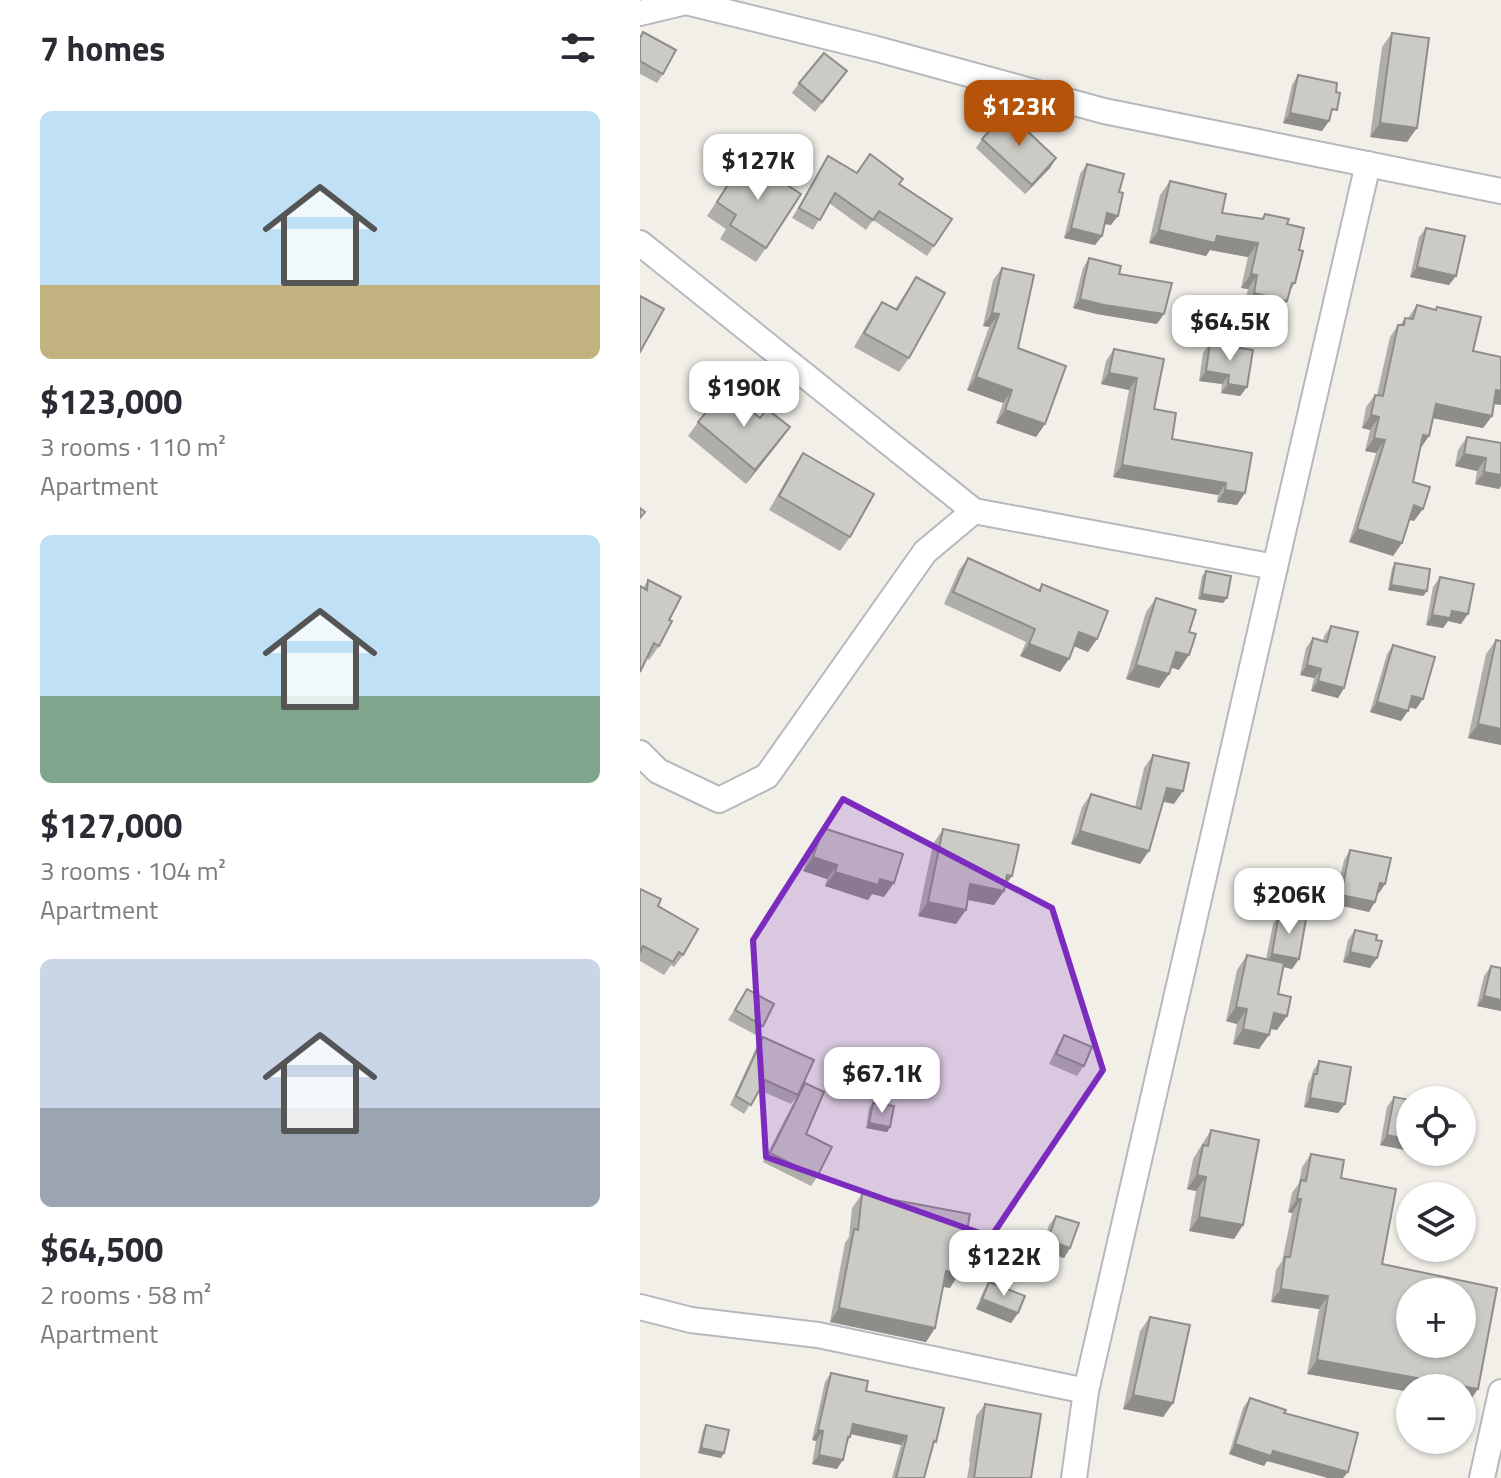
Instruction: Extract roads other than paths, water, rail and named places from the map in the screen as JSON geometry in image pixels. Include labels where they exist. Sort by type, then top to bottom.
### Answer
[{"type":"street","points":[[640,13],[686,2],[877,49],[1104,111],[1501,191]]},
{"type":"street","points":[[1074,1478],[1086,1391],[1368,164]]},
{"type":"street","points":[[640,243],[974,511],[1275,567]]},
{"type":"street","points":[[640,753],[658,771],[719,800],[767,776],[925,552],[974,511]]},
{"type":"street","points":[[640,1307],[691,1320],[818,1335],[1086,1391]]},
{"type":"street","points":[[1482,1478],[1501,1392]]}]
